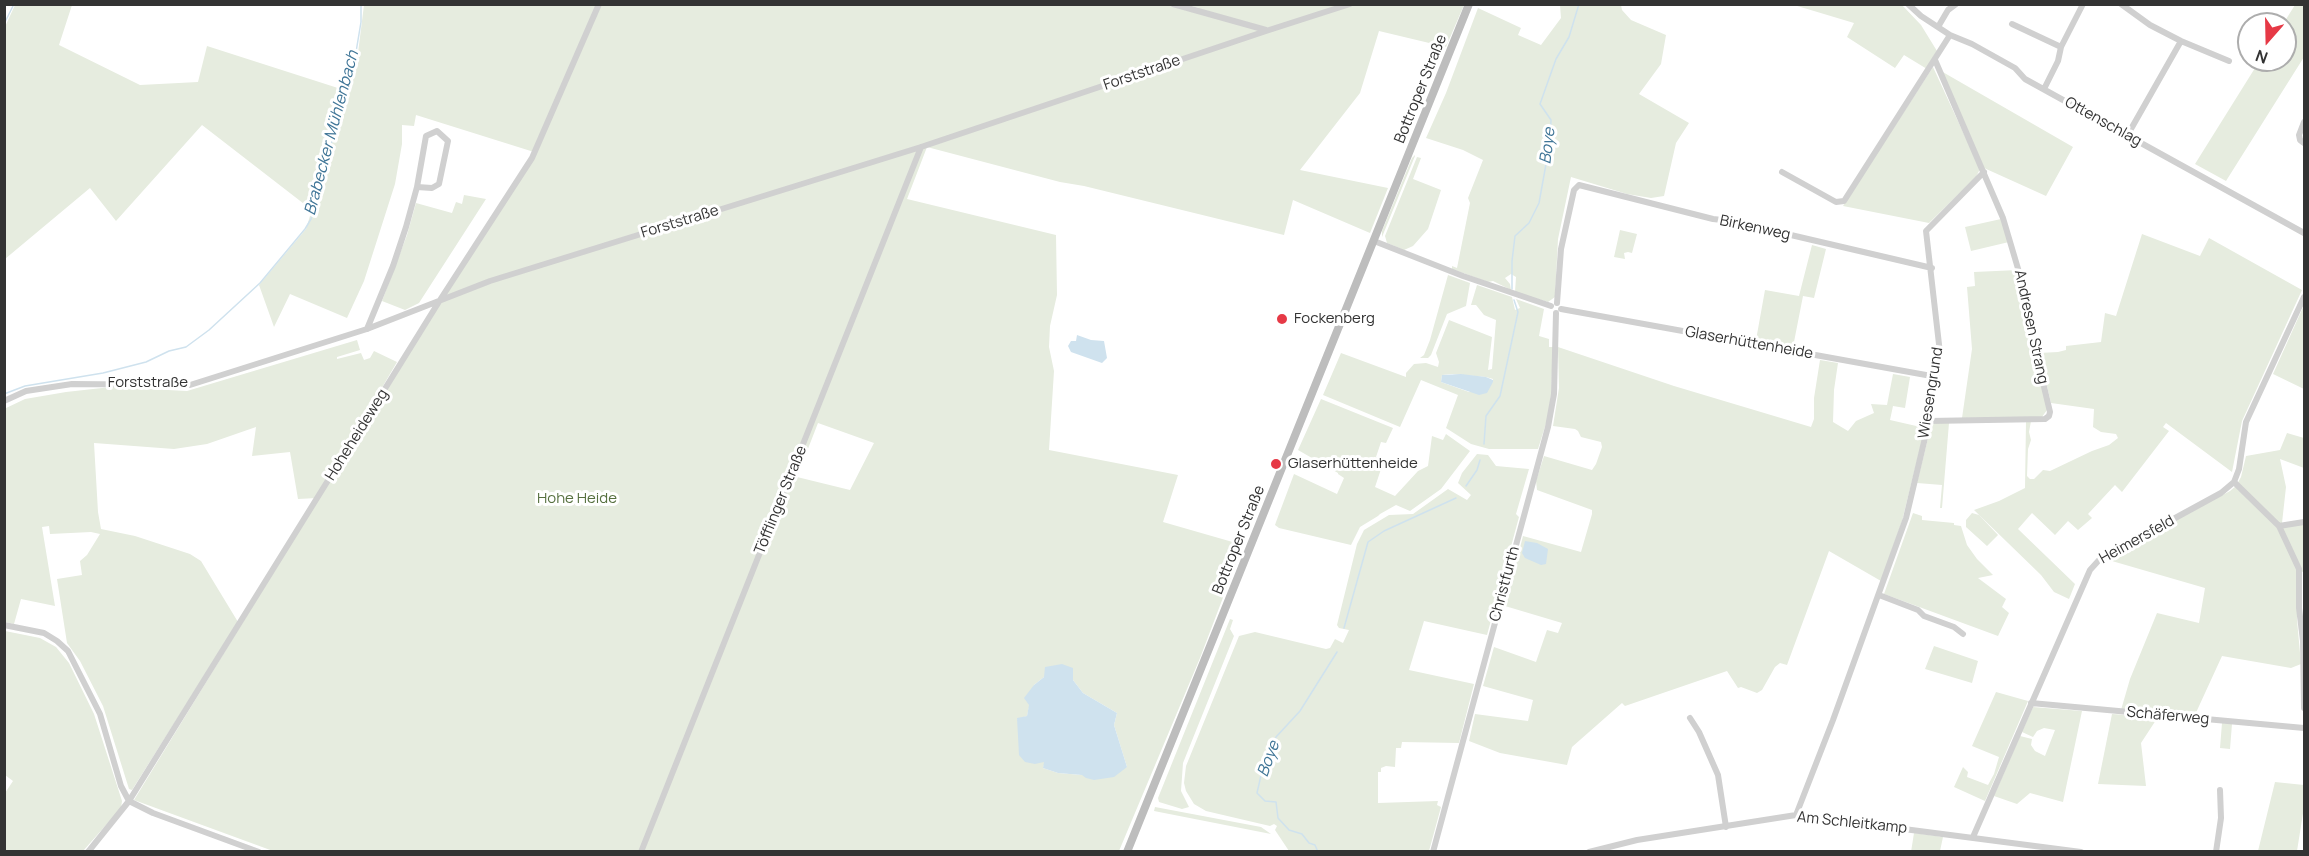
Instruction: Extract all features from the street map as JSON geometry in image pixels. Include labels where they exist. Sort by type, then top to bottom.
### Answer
[{"type":"main road","name":"Bottroper Straße","points":[[1127,852],[1469,4]]},
{"type":"street","name":"Hoheheideweg","points":[[88,852],[129,801],[440,300],[532,158],[599,4]]},
{"type":"street","points":[[1173,4],[1266,31]]},
{"type":"street","name":"Forststraße","points":[[4,400],[26,391],[72,384],[190,385],[367,329],[490,281],[921,147],[1350,4]]},
{"type":"street","name":"Ottenschlag","points":[[1908,4],[1921,16],[1950,35],[1972,44],[2014,68],[2025,79],[2304,233]]},
{"type":"street","points":[[1938,27],[1948,10],[1956,4]]},
{"type":"street","points":[[2044,89],[2058,61],[2061,47],[2083,4]]},
{"type":"street","points":[[2121,4],[2150,25],[2229,61]]},
{"type":"street","points":[[2012,24],[2061,47]]},
{"type":"street","points":[[1782,172],[1836,202],[1842,202],[1950,35]]},
{"type":"street","points":[[2127,136],[2181,41]]},
{"type":"street","name":"Andresen Strang","points":[[1929,421],[2045,419],[2050,412],[2036,353],[2027,299],[2003,218],[1935,60]]},
{"type":"street","points":[[2304,122],[2299,135],[2300,140],[2304,143]]},
{"type":"street","points":[[367,329],[393,266],[417,188],[426,136],[437,131],[448,141],[439,184],[432,188],[417,188]]},
{"type":"street","name":"Töfflinger Straße","points":[[641,852],[921,147]]},
{"type":"street","name":"Wiesengrund","points":[[1796,815],[1906,518],[1929,421],[1940,353],[1932,268],[1925,237],[1927,228],[1984,172]]},
{"type":"street","name":"Birkenweg","points":[[1579,185],[1713,219],[1731,221],[1932,268]]},
{"type":"street","name":"Christfurth","points":[[1433,852],[1548,427],[1554,394],[1556,308],[1561,249],[1574,190],[1579,185]]},
{"type":"street","name":"Glaserhüttenheide","points":[[1374,241],[1463,276],[1556,308],[1937,377]]},
{"type":"street","points":[[2304,297],[2246,422],[2239,469],[2234,482],[2279,526],[2299,569],[2304,708]]},
{"type":"street","name":"Heimersfeld","points":[[1973,837],[2093,565],[2221,493],[2234,482]]},
{"type":"street","points":[[2279,526],[2304,522]]},
{"type":"street","points":[[1879,595],[1918,610],[1924,616],[1954,627],[1963,634]]},
{"type":"street","points":[[4,625],[44,633],[68,651],[100,714],[121,786],[129,801],[153,813],[259,852]]},
{"type":"street","name":"Schäferweg","points":[[2031,703],[2304,728]]},
{"type":"street","points":[[1690,718],[1699,732],[1718,775],[1726,827]]},
{"type":"street","points":[[2216,852],[2221,818],[2220,790]]},
{"type":"street","name":"Am Schleitkamp","points":[[1589,852],[1637,840],[1796,815],[2081,852]]},
{"type":"green space","name":"Hohe Heide","points":[[1167,4],[1188,11],[1199,8],[1187,5],[1464,5],[1446,47],[1379,31],[1360,93],[1300,170],[1388,188],[1370,233],[1293,200],[1284,235],[1060,182],[927,147],[907,199],[1056,235],[1057,295],[1050,326],[1049,347],[1054,371],[1049,450],[1178,475],[1163,522],[1243,545],[1200,658],[1119,851],[273,851],[134,800],[440,300],[534,152],[416,115],[414,126],[402,125],[402,144],[395,184],[364,281],[347,318],[290,294],[274,327],[259,285],[306,229],[357,61],[364,5]],"holes":[[[818,423],[874,443],[850,490],[797,477]],[[1044,677],[1073,680],[1083,693],[1117,713],[1114,725],[1127,767],[1082,775],[1058,773],[1043,768],[1045,761],[1017,719],[1027,716],[1034,685]]]},
{"type":"green space","points":[[15,5],[72,5],[59,45],[140,85],[198,82],[207,46],[341,89],[308,207],[202,125],[116,221],[90,188],[5,259],[4,29]]},
{"type":"green space","points":[[1560,5],[1621,5],[1622,10],[1631,20],[1666,35],[1661,64],[1639,94],[1689,123],[1676,143],[1664,196],[1651,198],[1627,194],[1571,177],[1558,239],[1555,297],[1548,302],[1515,292],[1516,277],[1511,274],[1505,278],[1511,290],[1493,281],[1488,282],[1452,269],[1452,266],[1457,268],[1470,203],[1468,198],[1483,160],[1463,150],[1426,138],[1446,93],[1478,8],[1521,28],[1518,35],[1541,45],[1561,18]]},
{"type":"green space","points":[[1794,5],[1902,5],[1921,25],[1937,51],[1927,69],[1904,55],[1895,68],[1847,37],[1854,23]]},
{"type":"green space","points":[[2295,5],[2304,5],[2304,57],[2297,68],[2297,12],[2291,12]]},
{"type":"green space","points":[[1933,67],[1980,169],[1976,177],[1929,223],[1843,206]]},
{"type":"green space","points":[[1941,71],[2073,147],[2046,196],[1984,168]]},
{"type":"green space","points":[[2252,72],[2295,72],[2226,181],[2195,164]]},
{"type":"green space","points":[[1415,155],[1382,237],[1382,231]]},
{"type":"green space","points":[[1417,157],[1421,158],[1413,179],[1441,190],[1428,229],[1413,246],[1404,250],[1387,243],[1385,236]]},
{"type":"green space","points":[[464,195],[486,199],[419,303],[405,310],[382,301],[407,235],[416,203],[452,213],[456,202],[462,204]]},
{"type":"green space","points":[[2001,219],[2009,242],[1971,251],[1965,227]]},
{"type":"green space","points":[[1620,230],[1637,234],[1632,253],[1624,253],[1625,259],[1614,257]]},
{"type":"green space","points":[[2142,234],[2200,256],[2209,238],[2302,290],[2242,421],[2232,472],[2166,423],[2163,427],[2169,431],[2122,492],[2115,485],[2088,514],[2092,518],[2078,530],[2068,521],[2055,535],[2032,513],[2018,529],[2075,584],[2069,599],[2054,592],[2041,575],[1974,510],[2025,488],[2026,421],[2031,421],[2027,476],[2030,479],[2034,479],[2043,470],[2050,471],[2109,445],[2118,438],[2116,434],[2101,432],[2093,427],[2094,409],[2051,403],[2039,353],[2058,352],[2066,350],[2066,346],[2101,342],[2105,313],[2116,316]]},
{"type":"green space","points":[[1812,245],[1826,249],[1814,298],[1803,296],[1793,347],[1756,340],[1765,290],[1799,296]]},
{"type":"green space","points":[[2018,270],[2047,410],[2042,417],[1962,418],[1972,349],[1967,287],[1975,286],[1974,272]]},
{"type":"green space","points":[[1448,275],[1470,283],[1466,306],[1447,314],[1431,355],[1428,358],[1420,358],[1424,355],[1430,340]]},
{"type":"green space","points":[[1477,285],[1512,297],[1515,310],[1520,308],[1516,299],[1544,309],[1539,336],[1549,339],[1549,347],[1553,347],[1551,395],[1548,417],[1538,449],[1489,449],[1471,444],[1446,428],[1458,395],[1421,380],[1400,427],[1323,395],[1341,353],[1406,377],[1406,373],[1414,364],[1426,363],[1438,367],[1436,353],[1449,320],[1492,337],[1488,370],[1492,369],[1496,320],[1484,315],[1476,305],[1471,305]],"holes":[[[1442,375],[1493,379],[1493,382],[1469,392],[1441,382]]]},
{"type":"green space","points":[[2304,305],[2304,389],[2273,374]]},
{"type":"green space","points":[[357,340],[360,350],[337,357],[337,359],[361,353],[364,360],[370,358],[374,351],[397,362],[317,498],[298,499],[290,452],[252,456],[256,427],[207,444],[174,449],[94,443],[101,529],[135,536],[190,554],[201,561],[238,622],[132,790],[129,789],[103,706],[80,661],[67,643],[57,579],[82,575],[80,561],[87,555],[100,534],[91,532],[50,534],[49,526],[42,527],[55,606],[21,599],[14,624],[5,622],[4,409],[25,399],[111,387],[187,391]]},
{"type":"green space","points":[[1558,347],[1674,386],[1811,427],[1814,419],[1814,398],[1820,360],[1838,363],[1833,422],[1848,431],[1856,421],[1874,413],[1871,404],[1887,405],[1893,374],[1910,377],[1905,408],[1893,406],[1890,420],[1925,428],[1902,521],[1881,581],[1829,551],[1787,665],[1780,663],[1775,667],[1762,690],[1757,693],[1738,688],[1727,671],[1625,706],[1622,703],[1572,747],[1567,765],[1500,753],[1469,741],[1475,714],[1528,721],[1533,700],[1483,686],[1494,647],[1536,662],[1547,630],[1558,633],[1562,623],[1505,606],[1523,536],[1581,552],[1592,514],[1592,510],[1537,490],[1536,481],[1544,456],[1592,470],[1602,447],[1601,442],[1581,437],[1575,429],[1553,426],[1559,388]]},
{"type":"green space","points":[[1321,399],[1393,428],[1386,443],[1381,442],[1376,457],[1383,463],[1375,487],[1395,496],[1418,471],[1428,466],[1432,436],[1443,440],[1446,434],[1470,451],[1441,489],[1410,511],[1396,505],[1380,514],[1360,527],[1351,545],[1279,528],[1275,525],[1294,474],[1337,494],[1344,478],[1298,450]]},
{"type":"green space","points":[[1933,423],[1949,423],[1942,508],[1940,508],[1942,485],[1917,483]]},
{"type":"green space","points":[[2287,433],[2304,438],[2304,468],[2280,459],[2286,487],[2282,523],[2304,525],[2304,572],[2297,571],[2297,620],[2301,664],[2291,668],[2222,656],[2194,717],[2121,710],[2130,679],[2157,613],[2199,623],[2205,588],[2105,559],[2230,491],[2241,477],[2246,456],[2280,450]]},
{"type":"green space","points":[[1477,454],[1488,455],[1496,466],[1529,469],[1516,514],[1519,517],[1487,635],[1424,621],[1409,670],[1474,684],[1459,743],[1402,742],[1401,748],[1396,748],[1395,767],[1386,766],[1378,772],[1378,803],[1438,801],[1437,805],[1441,807],[1429,851],[1289,851],[1275,830],[1277,826],[1274,824],[1270,826],[1206,811],[1194,804],[1184,783],[1186,766],[1239,636],[1255,632],[1326,649],[1330,648],[1335,639],[1343,643],[1349,630],[1339,628],[1337,625],[1357,544],[1364,530],[1389,515],[1413,514],[1448,489],[1467,500],[1471,495],[1458,483],[1462,473]]},
{"type":"green space","points":[[1913,513],[1922,516],[1922,520],[1954,523],[1954,525],[1961,526],[1967,545],[1993,575],[1978,578],[2006,599],[2002,607],[2009,613],[1998,636],[1884,594]]},
{"type":"green space","points":[[1972,513],[1979,515],[1998,535],[1987,546],[1966,527],[1966,520]]},
{"type":"green space","points":[[1230,619],[1233,620],[1230,629],[1234,636],[1183,763],[1181,791],[1189,807],[1182,809],[1159,802],[1158,798]]},
{"type":"green space","points":[[5,631],[40,638],[56,647],[69,663],[94,714],[122,801],[121,808],[83,851],[4,851],[5,793],[13,781],[5,775]]},
{"type":"green space","points":[[1934,646],[1978,661],[1972,683],[1925,669]]},
{"type":"green space","points":[[1996,692],[2028,701],[1985,801],[1954,787],[1963,767],[1968,772],[1967,777],[1988,785],[1994,774],[1999,757],[1972,746]]},
{"type":"green space","points":[[2033,707],[2082,711],[2063,802],[2030,793],[2017,804],[1994,796],[2020,736],[2032,739],[2031,745],[2035,751],[2045,756],[2055,730],[2044,728],[2037,731],[2033,737],[2022,732]]},
{"type":"green space","points":[[2112,714],[2158,717],[2141,743],[2146,786],[2098,784]]},
{"type":"green space","points":[[2222,723],[2232,724],[2230,749],[2220,748]]},
{"type":"green space","points":[[2275,782],[2304,785],[2304,807],[2297,851],[2258,851]]},
{"type":"green space","points":[[1155,807],[1261,827],[1271,834],[1154,811]]},
{"type":"green space","points":[[1914,833],[1943,837],[1940,851],[1911,852]]},
{"type":"water","points":[[1077,335],[1091,340],[1104,341],[1107,358],[1102,363],[1071,352],[1068,346],[1071,341],[1076,341]]},
{"type":"water","points":[[1461,374],[1486,377],[1493,382],[1487,393],[1479,395],[1441,382],[1442,375]]},
{"type":"water","points":[[1525,541],[1537,543],[1548,549],[1546,564],[1541,565],[1525,558],[1522,553]]},
{"type":"water","points":[[1062,664],[1073,668],[1073,680],[1083,693],[1117,713],[1114,725],[1127,767],[1114,777],[1094,780],[1082,775],[1058,773],[1043,768],[1044,762],[1035,764],[1025,762],[1019,755],[1017,718],[1027,716],[1029,705],[1024,698],[1044,677],[1045,667]]},
{"type":"waterway","points":[[4,24],[14,4]]},
{"type":"waterway","name":"Brabecker Mühlenbach","points":[[4,394],[25,386],[103,373],[146,362],[169,351],[186,347],[209,330],[260,283],[311,219],[356,52],[361,22],[361,4]]},
{"type":"waterway","name":"Boye","points":[[1512,289],[1515,236],[1529,223],[1539,203],[1550,142],[1551,120],[1540,104],[1556,59],[1569,37],[1579,4]]},
{"type":"waterway","name":"Boye","points":[[1484,444],[1486,416],[1500,396],[1518,312],[1514,300]]},
{"type":"waterway","name":"Boye","points":[[1466,486],[1477,470],[1480,460]]},
{"type":"waterway","name":"Boye","points":[[1344,628],[1368,542],[1384,531],[1456,498]]},
{"type":"waterway","name":"Boye","points":[[1318,852],[1315,845],[1309,843],[1302,834],[1289,830],[1278,818],[1276,802],[1265,801],[1257,793],[1262,771],[1276,737],[1300,711],[1337,652]]},
{"type":"place","name":"Fockenberg","points":[[1282,319]]},
{"type":"place","name":"Glaserhüttenheide","points":[[1276,464]]}]
